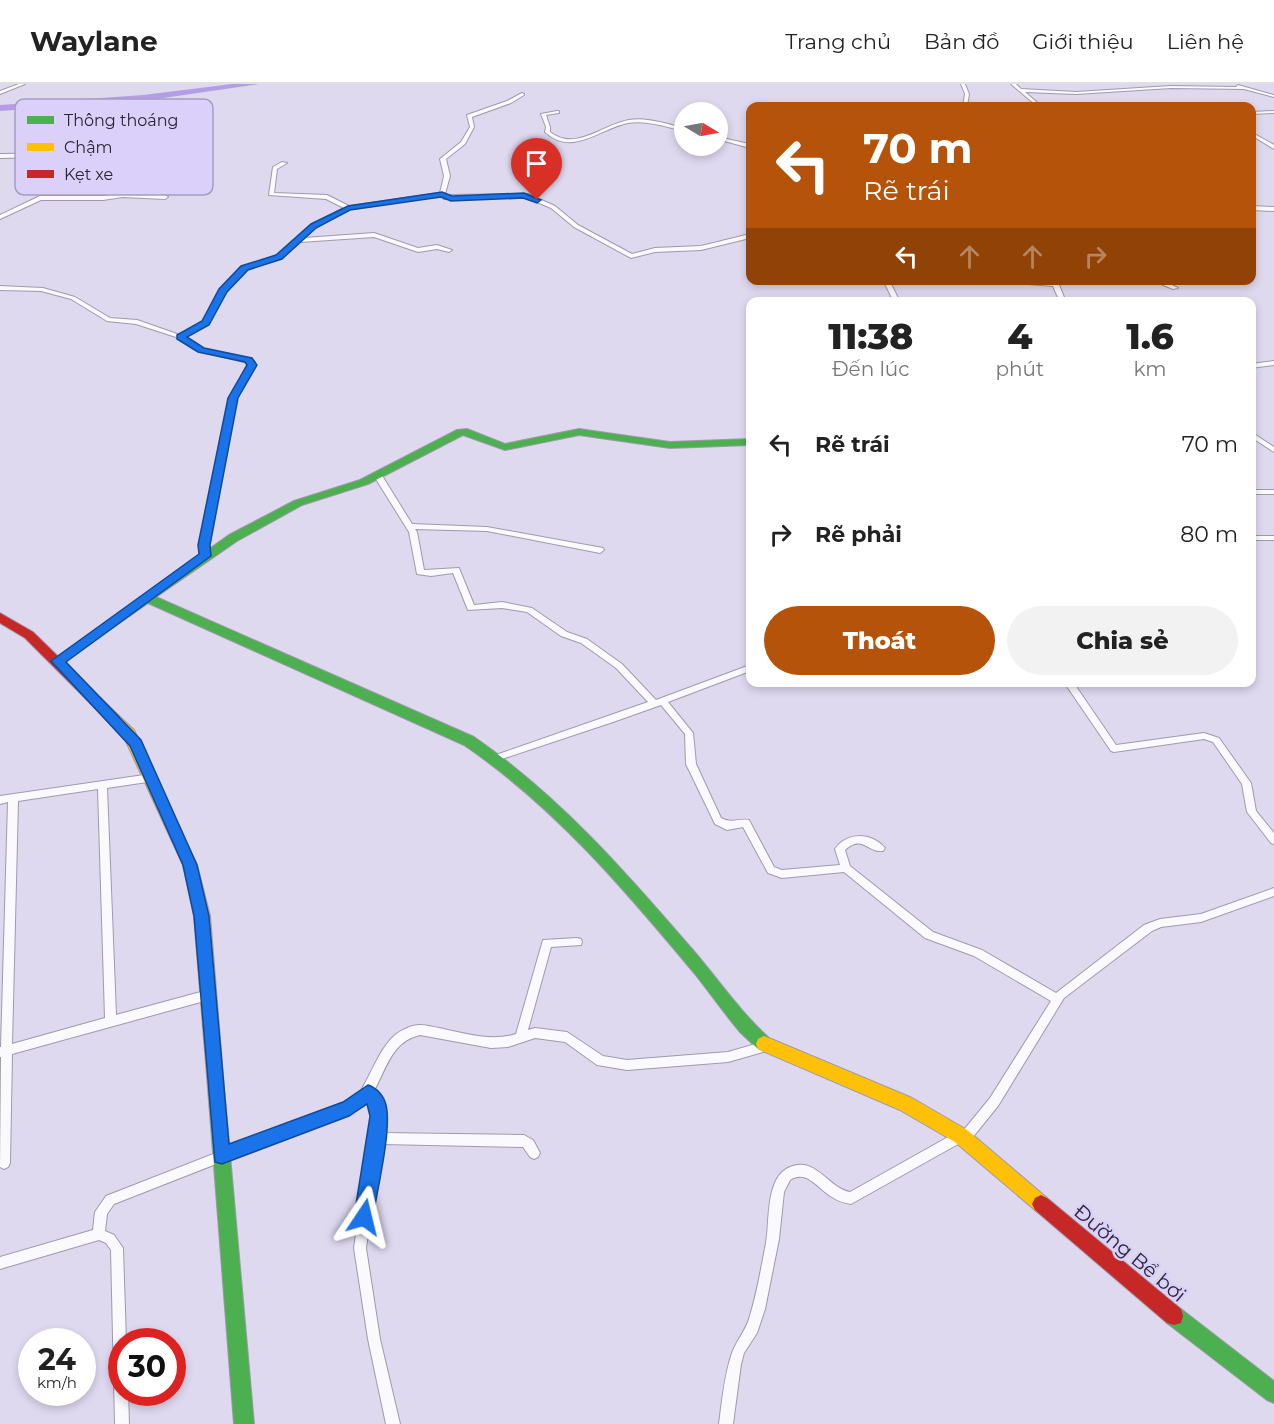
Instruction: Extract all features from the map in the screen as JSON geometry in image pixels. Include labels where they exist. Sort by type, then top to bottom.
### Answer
[{"type":"street","points":[[0,93],[23,84]]},
{"type":"street","points":[[963,84],[967,94],[966,102]]},
{"type":"street","points":[[1013,84],[1034,102]]},
{"type":"street","points":[[1236,84],[1242,88]]},
{"type":"street","points":[[1021,90],[1076,93],[1180,87],[1242,88],[1274,96]]},
{"type":"street","points":[[442,194],[447,176],[443,159],[466,138],[472,127],[470,116],[509,102],[522,94]]},
{"type":"street","points":[[557,112],[543,114],[548,127],[547,132],[555,137],[568,140],[596,135],[629,122],[659,122],[674,127]]},
{"type":"street","points":[[1256,113],[1274,112]]},
{"type":"street","points":[[1256,136],[1274,147]]},
{"type":"street","points":[[728,141],[746,145]]},
{"type":"street","points":[[0,156],[15,156]]},
{"type":"street","points":[[284,163],[275,168],[271,194],[327,197],[348,208]]},
{"type":"street","points":[[181,337],[206,323],[223,291],[244,268],[279,257],[301,240],[314,226],[348,208],[442,194],[451,198],[526,195],[550,205],[576,226],[631,256],[655,250],[701,248],[746,237]]},
{"type":"street","points":[[0,217],[40,198],[103,198],[123,195],[165,197]]},
{"type":"street","points":[[1256,208],[1274,208]]},
{"type":"street","points":[[301,240],[374,235],[418,250],[437,247],[449,250]]},
{"type":"street","points":[[1167,285],[1175,288]]},
{"type":"street","points":[[0,288],[46,290],[79,300],[109,320],[137,322],[181,337],[201,350],[248,360],[252,365],[233,398],[204,545],[205,556]]},
{"type":"street","points":[[1256,365],[1274,363]]},
{"type":"street","points":[[57,661],[239,534],[298,503],[378,476],[460,432],[481,434],[494,445],[505,447],[579,432],[670,445],[746,442]]},
{"type":"street","points":[[1256,437],[1274,450]]},
{"type":"street","points":[[378,476],[410,526],[420,572],[456,570],[471,608],[502,605],[523,607],[564,634],[584,641],[626,671],[658,701],[688,733],[691,764],[718,821],[727,826],[746,823],[771,870],[782,874],[846,868]]},
{"type":"street","points":[[1256,492],[1274,492]]},
{"type":"street","points":[[410,526],[487,529],[600,550]]},
{"type":"street","points":[[1256,538],[1274,538]]},
{"type":"street","name":"Đường Bể bơi","points":[[147,598],[469,741],[496,758],[591,843],[708,979],[745,1028],[766,1046],[906,1104],[963,1137],[1163,1307],[1274,1393]]},
{"type":"street","points":[[0,617],[29,635],[129,734],[190,865],[202,916],[208,995],[233,1151],[244,1424]]},
{"type":"street","points":[[496,758],[746,669]]},
{"type":"street","points":[[1071,687],[1114,749],[1204,736],[1216,740],[1246,783],[1252,812],[1274,840]]},
{"type":"street","points":[[0,800],[151,777]]},
{"type":"street","points":[[102,785],[111,1022]]},
{"type":"street","points":[[4,1163],[6,864],[13,799]]},
{"type":"street","points":[[880,848],[862,838],[857,838],[840,849],[846,868],[923,932],[978,953],[1057,999]]},
{"type":"street","points":[[726,1424],[736,1358],[755,1318],[772,1239],[779,1187],[785,1176],[795,1170],[808,1171],[819,1178],[835,1195],[851,1198],[963,1137],[994,1102],[1057,999],[1148,928],[1160,923],[1201,918],[1274,892]]},
{"type":"street","points":[[521,1037],[547,943],[577,942]]},
{"type":"street","points":[[4,1051],[208,995]]},
{"type":"street","points":[[99,1234],[101,1212],[110,1200],[349,1108],[368,1093],[394,1043],[410,1030],[491,1043],[508,1042],[535,1033],[567,1038],[601,1061],[634,1065],[728,1057],[766,1046]]},
{"type":"street","points":[[368,1093],[379,1108],[360,1248],[374,1339],[393,1424]]},
{"type":"street","points":[[376,1138],[524,1141],[529,1144],[534,1153]]},
{"type":"street","points":[[0,1263],[99,1234],[110,1239],[117,1248],[122,1424]]},
{"type":"waterway","points":[[129,99],[254,84]]},
{"type":"waterway","points":[[0,108],[15,107]]},
{"type":"traffic: fast","points":[[57,661],[233,538],[298,503],[364,482],[461,432],[473,434],[505,447],[579,432],[670,445],[746,442]]},
{"type":"traffic: fast","points":[[147,598],[469,741],[502,764],[564,817],[592,846],[699,968],[738,1017],[764,1044]]},
{"type":"traffic: fast","points":[[216,1088],[244,1424]]},
{"type":"traffic: fast","points":[[1174,1316],[1274,1393]]},
{"type":"traffic: slow","points":[[114,719],[129,734],[190,865],[202,916],[216,1088]]},
{"type":"traffic: slow","points":[[764,1044],[906,1104],[961,1136],[1041,1204]]},
{"type":"traffic: jam","points":[[0,617],[29,635],[114,719]]},
{"type":"traffic: jam","points":[[1041,1204],[1174,1316]]},
{"type":"route","points":[[364,1217],[379,1116],[377,1103],[368,1093],[349,1108],[222,1156],[202,916],[190,865],[136,744],[129,734],[57,661],[205,556],[204,545],[233,398],[252,362],[209,353],[196,348],[181,337],[206,323],[220,295],[244,268],[279,257],[301,240],[314,226],[348,208],[442,194],[444,197],[451,198],[524,195],[537,200]]}]
